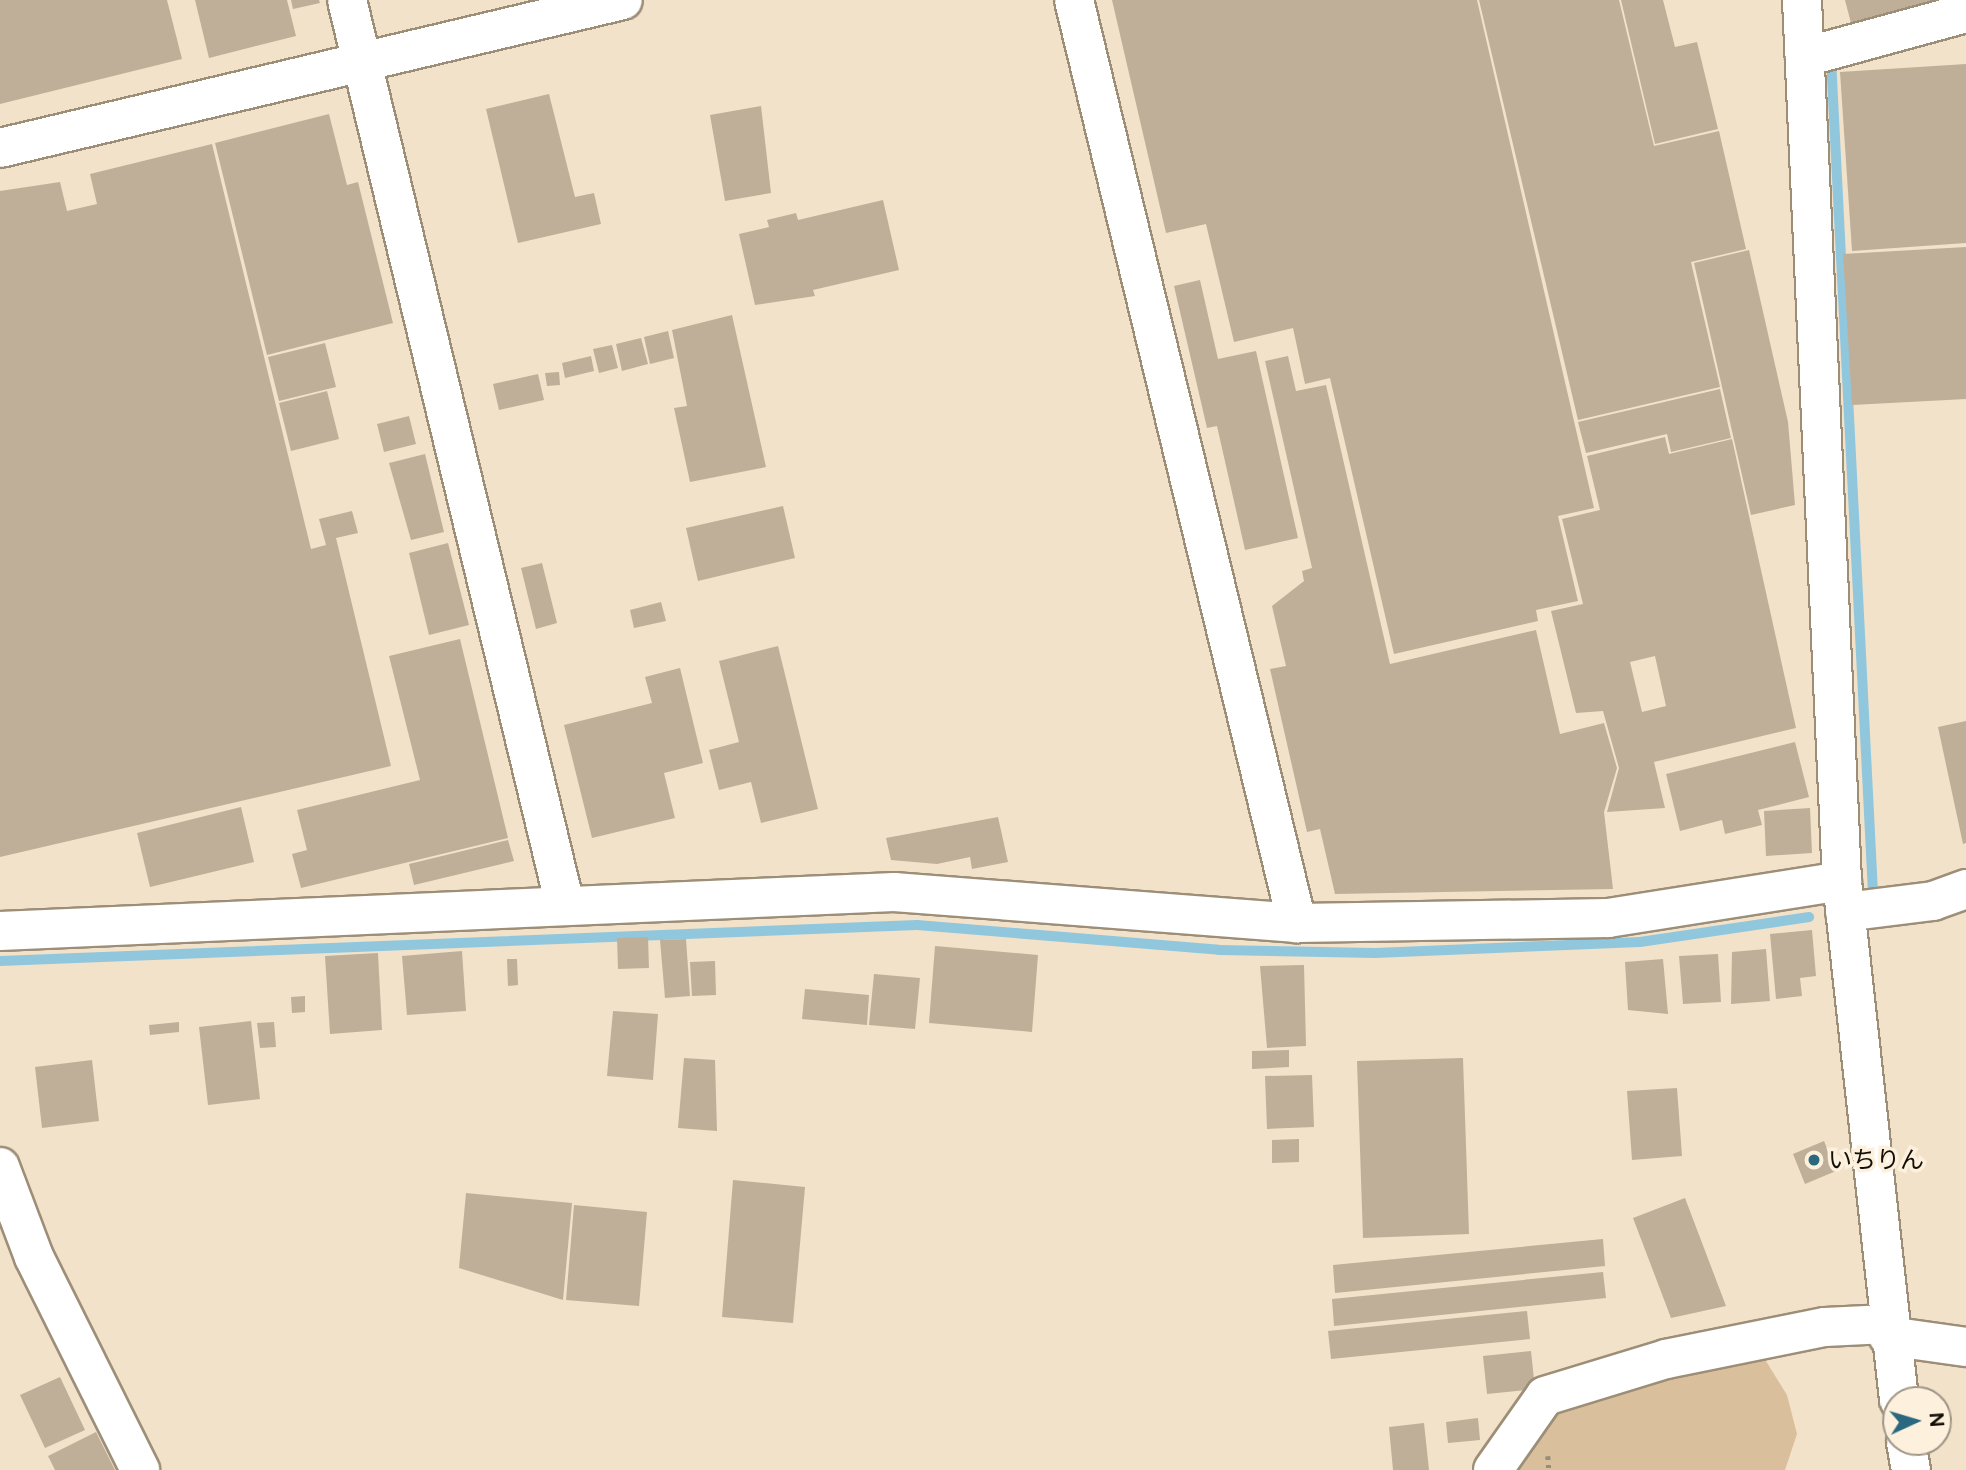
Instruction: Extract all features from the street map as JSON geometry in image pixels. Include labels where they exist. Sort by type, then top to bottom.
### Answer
[{"type":"street","points":[[347,0],[565,905]]},
{"type":"street","points":[[0,148],[362,65],[623,0]]},
{"type":"street","points":[[1074,0],[1297,923]]},
{"type":"street","points":[[1802,0],[1843,896],[1887,1330],[1897,1386]]},
{"type":"street","points":[[1805,57],[1966,13]]},
{"type":"street","points":[[0,931],[894,892],[1297,923],[1608,918],[1843,896],[1933,901],[1966,889]]},
{"type":"street","points":[[0,1167],[34,1257],[140,1470]]},
{"type":"street","points":[[1493,1470],[1545,1396],[1679,1356],[1825,1327],[1887,1330],[1966,1347]]},
{"type":"shaded area","points":[[1761,1353],[1787,1395],[1797,1434],[1785,1470],[1505,1470],[1548,1407]]},
{"type":"building","points":[[0,0],[167,0],[182,59],[0,104]]},
{"type":"building","points":[[195,0],[287,0],[296,36],[209,58]]},
{"type":"building","points":[[291,0],[319,0],[320,3],[293,9]]},
{"type":"building","points":[[1112,0],[1477,0],[1594,508],[1558,516],[1578,601],[1536,610],[1538,621],[1394,654],[1330,378],[1305,384],[1293,328],[1234,342],[1206,224],[1166,233]]},
{"type":"building","points":[[1479,0],[1619,0],[1654,146],[1719,131],[1746,249],[1691,262],[1720,387],[1578,420]]},
{"type":"building","points":[[1621,0],[1663,0],[1675,47],[1697,42],[1718,129],[1655,144]]},
{"type":"building","points":[[1845,0],[1945,0],[1852,27]]},
{"type":"building","points":[[1966,64],[1966,243],[1852,251],[1840,72]]},
{"type":"building","points":[[549,94],[575,197],[594,193],[601,224],[518,243],[486,109]]},
{"type":"building","points":[[761,106],[771,193],[725,201],[710,115]]},
{"type":"building","points":[[329,114],[347,185],[358,182],[393,323],[267,355],[215,143]]},
{"type":"building","points":[[212,144],[311,549],[326,545],[319,519],[352,511],[358,533],[336,538],[391,766],[0,857],[0,191],[60,182],[67,211],[97,204],[90,174]]},
{"type":"building","points":[[883,200],[899,270],[813,290],[815,296],[755,305],[739,234],[769,227],[767,220],[796,213],[798,220]]},
{"type":"building","points":[[1966,247],[1966,399],[1852,405],[1843,254]]},
{"type":"building","points":[[1749,250],[1788,422],[1795,505],[1751,515],[1694,263]]},
{"type":"building","points":[[1200,280],[1218,359],[1256,351],[1298,538],[1245,550],[1217,426],[1207,428],[1174,286]]},
{"type":"building","points":[[732,315],[766,467],[690,482],[674,408],[687,406],[672,330]]},
{"type":"building","points":[[668,331],[674,358],[650,364],[644,337]]},
{"type":"building","points":[[641,338],[648,364],[622,371],[616,344]]},
{"type":"building","points":[[325,343],[336,387],[279,401],[268,357]]},
{"type":"building","points":[[612,345],[618,368],[599,373],[593,349]]},
{"type":"building","points":[[591,356],[594,371],[565,378],[562,363]]},
{"type":"building","points":[[1288,356],[1296,391],[1326,385],[1390,664],[1536,630],[1560,734],[1604,723],[1617,768],[1604,812],[1613,889],[1335,894],[1320,829],[1307,832],[1270,669],[1286,666],[1272,606],[1304,581],[1302,571],[1312,568],[1265,361]]},
{"type":"building","points":[[559,372],[560,385],[547,386],[545,373]]},
{"type":"building","points":[[538,374],[544,400],[499,410],[493,384]]},
{"type":"building","points":[[1720,389],[1731,438],[1671,452],[1667,434],[1586,453],[1578,422]]},
{"type":"building","points":[[327,391],[339,439],[291,451],[279,403]]},
{"type":"building","points":[[409,416],[416,444],[384,452],[377,424]]},
{"type":"building","points":[[1665,437],[1669,454],[1732,439],[1796,728],[1654,762],[1665,808],[1607,812],[1619,768],[1603,711],[1576,713],[1551,611],[1583,604],[1562,519],[1600,510],[1587,456]],"holes":[[[1655,656],[1666,706],[1642,712],[1630,662]]]},
{"type":"building","points":[[425,454],[444,532],[411,540],[389,463]]},
{"type":"building","points":[[783,506],[795,558],[698,581],[686,528]]},
{"type":"building","points":[[448,543],[469,625],[429,635],[409,553]]},
{"type":"building","points":[[542,563],[557,623],[536,629],[521,568]]},
{"type":"building","points":[[661,602],[666,621],[634,628],[630,610]]},
{"type":"building","points":[[460,639],[508,838],[301,888],[292,854],[307,850],[297,810],[420,780],[389,656]]},
{"type":"building","points":[[778,646],[818,809],[761,823],[751,782],[719,790],[709,750],[739,742],[719,661]]},
{"type":"building","points":[[680,668],[703,763],[664,773],[675,818],[592,838],[564,725],[652,703],[645,677]]},
{"type":"building","points":[[1966,721],[1966,843],[1963,844],[1938,727]]},
{"type":"building","points":[[1795,742],[1809,797],[1758,810],[1762,825],[1725,834],[1722,820],[1680,831],[1666,774]]},
{"type":"building","points":[[241,807],[254,862],[150,887],[137,833]]},
{"type":"building","points":[[1810,808],[1812,853],[1766,856],[1764,811]]},
{"type":"building","points":[[998,817],[1008,862],[972,869],[970,857],[937,864],[891,860],[886,838]]},
{"type":"building","points":[[508,840],[514,861],[414,885],[409,864]]},
{"type":"building","points":[[1812,930],[1816,976],[1800,978],[1802,996],[1776,999],[1770,934]]},
{"type":"building","points":[[648,937],[649,968],[618,969],[617,938]]},
{"type":"building","points":[[686,939],[690,996],[665,998],[660,940]]},
{"type":"building","points":[[935,946],[1038,955],[1032,1032],[929,1023]]},
{"type":"building","points":[[1766,949],[1770,1001],[1731,1004],[1732,952]]},
{"type":"building","points":[[462,951],[466,1011],[407,1015],[402,956]]},
{"type":"building","points":[[378,953],[382,1030],[330,1034],[325,956]]},
{"type":"building","points":[[1718,954],[1721,1002],[1683,1004],[1679,956]]},
{"type":"building","points":[[507,959],[517,959],[518,985],[508,986]]},
{"type":"building","points":[[1663,959],[1668,1014],[1628,1010],[1625,962]]},
{"type":"building","points":[[715,961],[716,995],[692,996],[690,962]]},
{"type":"building","points":[[1304,965],[1306,1046],[1267,1048],[1260,966]]},
{"type":"building","points":[[874,974],[920,978],[915,1029],[869,1025]]},
{"type":"building","points":[[805,989],[869,995],[867,1025],[802,1019]]},
{"type":"building","points":[[305,996],[305,1012],[292,1013],[291,997]]},
{"type":"building","points":[[613,1011],[658,1014],[653,1080],[607,1076]]},
{"type":"building","points":[[251,1021],[260,1099],[208,1105],[199,1027]]},
{"type":"building","points":[[179,1022],[179,1032],[150,1035],[149,1025]]},
{"type":"building","points":[[274,1022],[276,1047],[260,1048],[257,1023]]},
{"type":"building","points":[[1289,1050],[1289,1067],[1252,1069],[1252,1051]]},
{"type":"building","points":[[684,1058],[715,1060],[717,1131],[678,1128]]},
{"type":"building","points":[[1463,1058],[1469,1234],[1363,1238],[1357,1061]]},
{"type":"building","points":[[92,1060],[99,1121],[42,1128],[35,1067]]},
{"type":"building","points":[[1312,1075],[1314,1127],[1267,1129],[1265,1076]]},
{"type":"building","points":[[1677,1088],[1682,1156],[1632,1160],[1627,1091]]},
{"type":"building","points":[[1299,1139],[1299,1162],[1272,1163],[1272,1140]]},
{"type":"building","points":[[1824,1141],[1836,1171],[1805,1184],[1793,1154]]},
{"type":"building","points":[[733,1180],[805,1187],[793,1323],[722,1317]]},
{"type":"building","points":[[466,1193],[572,1203],[563,1300],[459,1268]]},
{"type":"building","points":[[1685,1198],[1726,1306],[1671,1318],[1633,1218]]},
{"type":"building","points":[[574,1205],[647,1212],[639,1306],[566,1300]]},
{"type":"building","points":[[1603,1239],[1605,1266],[1335,1293],[1333,1265]]},
{"type":"building","points":[[1603,1272],[1606,1298],[1334,1326],[1332,1299]]},
{"type":"building","points":[[1527,1311],[1530,1339],[1331,1359],[1328,1331]]},
{"type":"building","points":[[1531,1351],[1535,1389],[1487,1394],[1483,1356]]},
{"type":"building","points":[[60,1377],[85,1430],[45,1448],[20,1395]]},
{"type":"building","points":[[1478,1418],[1480,1440],[1448,1443],[1446,1422]]},
{"type":"building","points":[[1424,1423],[1429,1470],[1393,1470],[1389,1427]]},
{"type":"building","points":[[96,1432],[115,1470],[55,1470],[48,1456]]},
{"type":"waterway","points":[[1831,58],[1873,894]]},
{"type":"waterway","points":[[0,961],[917,925],[1219,950],[1375,953],[1640,942],[1809,917]]},
{"type":"place","name":"いちりん","points":[[1814,1160]]}]
